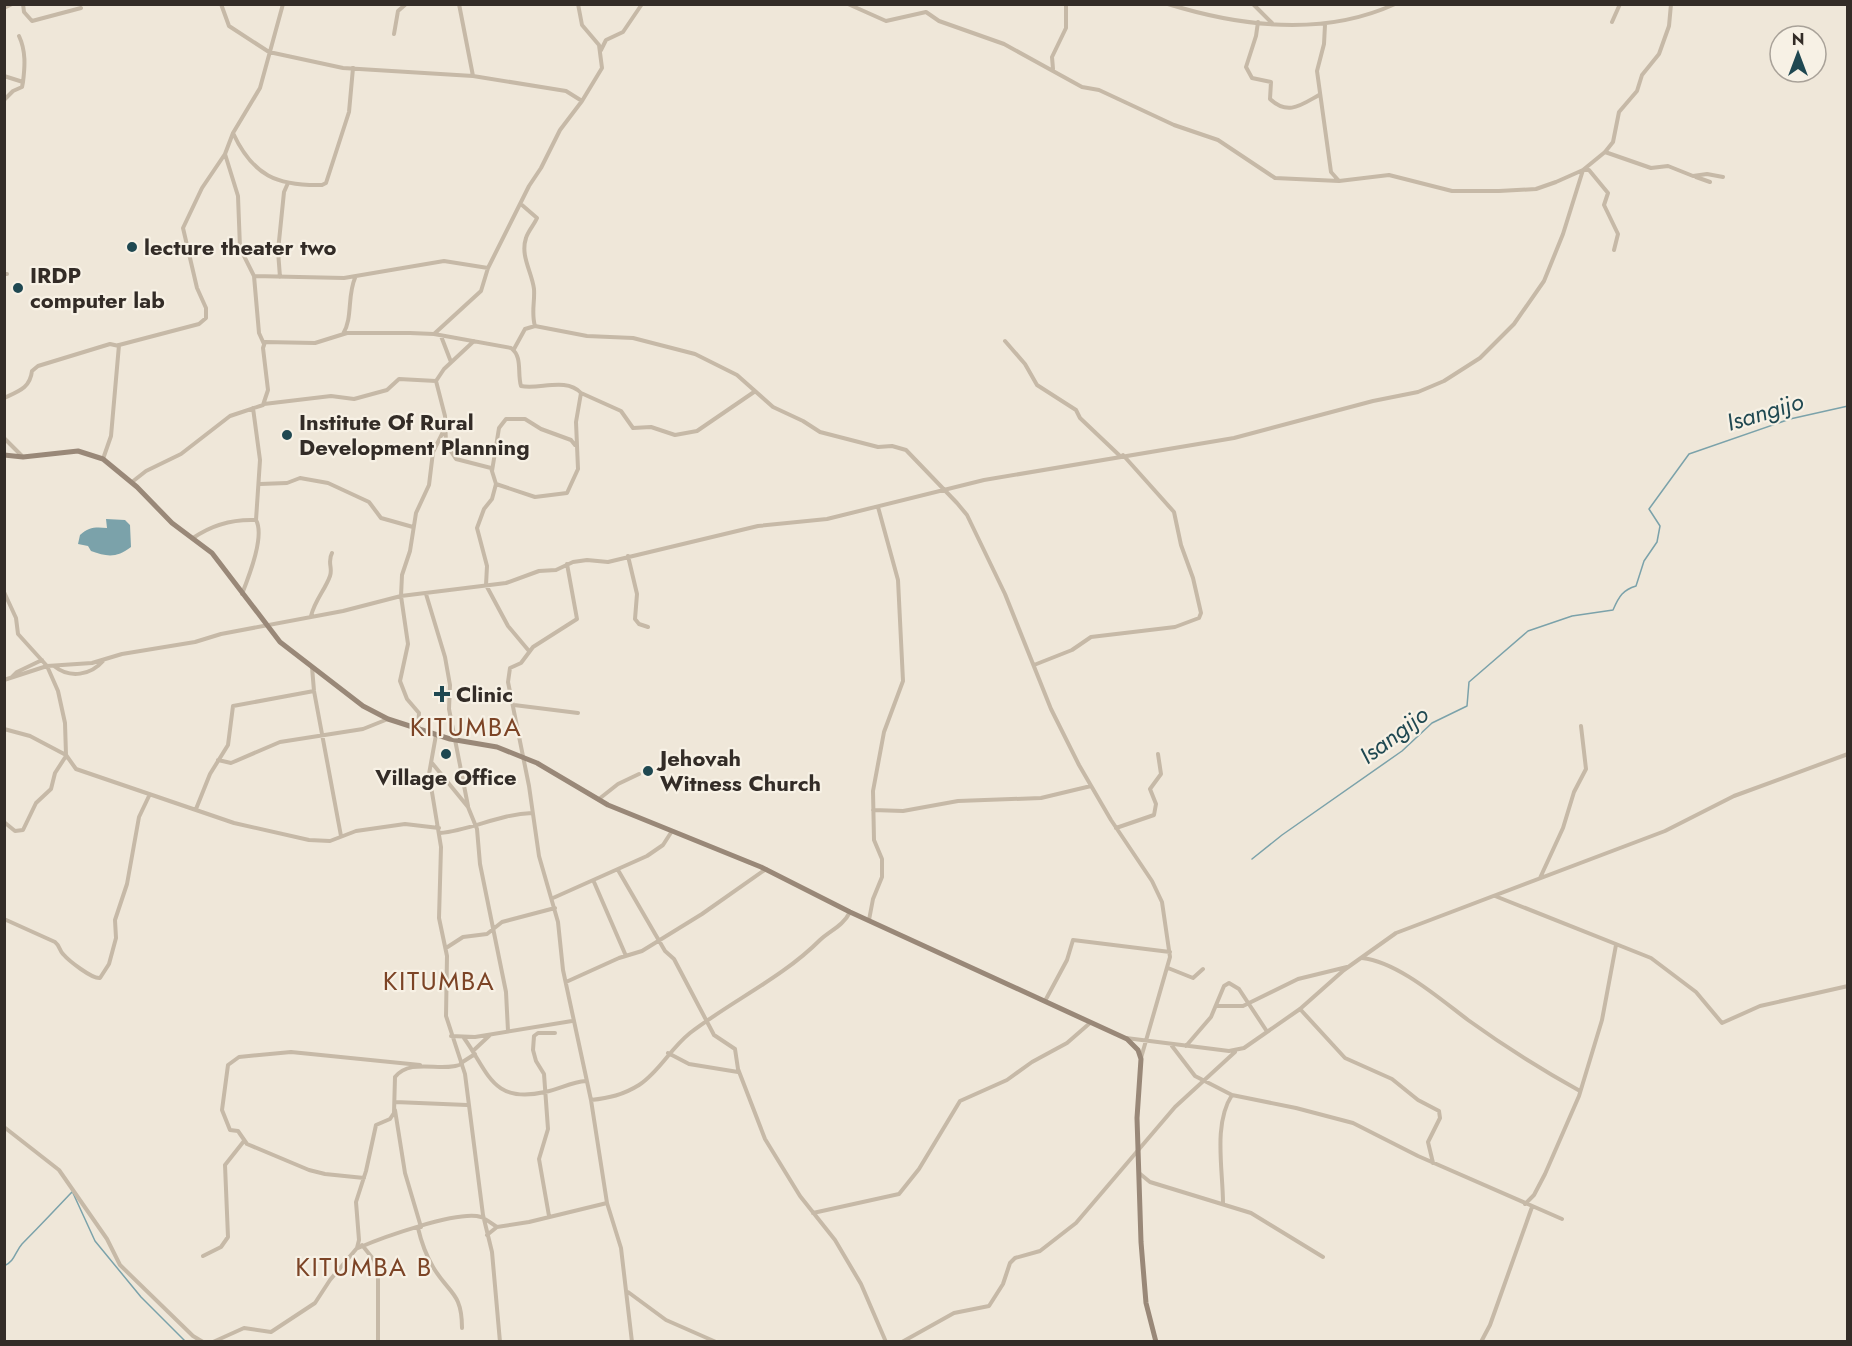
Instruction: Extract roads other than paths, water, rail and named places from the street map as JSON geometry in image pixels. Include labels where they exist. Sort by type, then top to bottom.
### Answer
[{"type":"street","points":[[4,8],[12,4]]},
{"type":"street","points":[[23,4],[24,12],[32,21],[81,8]]},
{"type":"street","points":[[221,4],[229,26],[269,52],[311,63],[353,68],[473,76],[566,91],[582,101]]},
{"type":"street","points":[[4,398],[24,389],[31,379],[32,371],[38,366],[110,344],[119,346],[136,339],[199,324],[206,318],[206,308],[197,288],[183,228],[202,188],[225,154],[234,133],[260,88],[284,4]]},
{"type":"street","points":[[394,34],[398,11],[406,4]]},
{"type":"street","points":[[459,4],[473,76]]},
{"type":"street","points":[[434,334],[481,291],[488,268],[511,220],[522,205],[560,130],[582,101],[602,68],[601,51],[596,38],[582,25],[578,4]]},
{"type":"street","points":[[601,51],[606,40],[623,32],[642,4]]},
{"type":"street","points":[[848,4],[886,21],[926,12],[939,21],[1004,44],[1082,87],[1099,90],[1174,125],[1218,140],[1275,178],[1339,181],[1389,175],[1452,191],[1499,192],[1536,189],[1583,170],[1605,152],[1613,142],[1619,112],[1636,92],[1642,75],[1659,54],[1670,24],[1671,4]]},
{"type":"street","points":[[1053,70],[1052,57],[1066,28],[1066,4]]},
{"type":"street","points":[[1168,4],[1207,14],[1258,22],[1325,25],[1378,13],[1395,4]]},
{"type":"street","points":[[1253,4],[1274,24]]},
{"type":"street","points":[[1612,22],[1620,4]]},
{"type":"street","points":[[1258,22],[1246,66],[1252,78],[1270,82],[1270,99],[1286,109],[1292,110],[1319,95]]},
{"type":"street","points":[[1325,25],[1324,44],[1317,71],[1319,95],[1331,172],[1339,181]]},
{"type":"street","points":[[4,100],[13,91],[22,87],[25,62],[23,45],[19,36]]},
{"type":"street","points":[[234,133],[258,167],[274,181],[314,185],[326,183],[349,112],[353,68]]},
{"type":"street","points":[[4,76],[23,82]]},
{"type":"street","points":[[1605,152],[1651,168],[1668,165],[1710,182]]},
{"type":"street","points":[[225,154],[238,196],[240,248],[254,276],[259,333],[264,344],[268,390],[264,404]]},
{"type":"street","points":[[1583,170],[1589,170],[1608,193],[1604,205],[1618,234],[1614,250]]},
{"type":"street","points":[[4,680],[50,665],[76,666],[401,596],[506,583],[539,571],[556,570],[567,564],[587,560],[604,563],[758,526],[808,522],[878,507],[944,488],[1121,455],[1234,438],[1374,401],[1418,392],[1444,381],[1480,357],[1514,324],[1544,281],[1563,234],[1583,170]]},
{"type":"street","points":[[1693,176],[1707,174],[1723,177]]},
{"type":"street","points":[[280,277],[278,251],[284,192],[288,183]]},
{"type":"street","points":[[522,205],[537,218],[527,236],[525,247],[526,263],[534,291],[532,312],[534,326]]},
{"type":"street","points":[[254,276],[355,277],[444,261],[488,268]]},
{"type":"street","points":[[342,335],[347,326],[350,291],[355,277]]},
{"type":"street","points":[[754,392],[702,430],[675,435],[651,427],[633,428],[621,411],[573,387],[521,386],[520,368],[514,349],[525,329],[534,326],[587,336],[633,338],[695,354],[736,375],[773,407],[825,434],[878,447],[892,446],[906,450],[944,488],[967,516],[1005,594],[1051,709],[1091,786],[1160,896],[1170,952],[1168,968],[1141,1059],[1137,1118],[1144,1289],[1156,1341]]},
{"type":"street","points":[[264,344],[267,342],[315,343],[342,335],[434,334],[514,349]]},
{"type":"street","points":[[441,335],[451,362]]},
{"type":"street","points":[[436,381],[451,362],[475,341]]},
{"type":"street","points":[[1005,341],[1025,364],[1037,385],[1076,410],[1080,418],[1121,455],[1174,512],[1201,613],[1199,618],[1174,627],[1091,638],[1072,650],[1034,665]]},
{"type":"street","points":[[103,459],[111,436],[119,346]]},
{"type":"street","points":[[132,482],[146,471],[181,454],[230,416],[264,404],[331,396],[354,399],[387,390],[399,379],[436,381]]},
{"type":"street","points":[[436,381],[446,426],[446,444],[456,459],[485,466],[492,471]]},
{"type":"street","points":[[496,484],[535,497],[564,494],[578,470],[575,446],[581,393]]},
{"type":"street","points":[[242,594],[260,526],[256,520],[260,484],[259,436],[253,408]]},
{"type":"street","points":[[530,651],[508,626],[486,585],[487,566],[477,528],[484,509],[492,499],[496,484],[492,471],[499,428],[506,419],[525,419],[542,429],[571,440],[575,446]]},
{"type":"street","points":[[418,730],[419,713],[407,699],[401,685],[401,670],[408,644],[401,596],[403,565],[408,557],[416,513],[429,485],[433,452],[446,426]]},
{"type":"street","points":[[4,438],[23,457]]},
{"type":"street","points":[[4,455],[23,457],[78,452],[103,459],[132,482],[155,507],[212,553],[280,642],[363,706],[388,719],[436,735],[497,747],[523,758],[547,769],[598,800],[766,869],[850,912],[1090,1023],[1124,1037],[1147,1042],[1235,1051],[1244,1048],[1300,1009],[1348,967],[1396,933],[1665,831],[1734,796],[1848,753]]},
{"type":"street","points":[[260,484],[287,483],[300,478],[328,483],[369,502],[381,518],[413,527]]},
{"type":"street","points":[[869,920],[873,899],[882,874],[882,859],[873,840],[873,791],[882,738],[903,681],[900,590],[878,507]]},
{"type":"street","points":[[193,538],[213,526],[235,520],[256,520]]},
{"type":"street","points":[[311,616],[318,597],[330,576],[328,561],[332,553]]},
{"type":"street","points":[[628,556],[637,594],[635,619],[639,624],[648,627]]},
{"type":"street","points":[[567,564],[577,617],[530,651],[521,663],[508,670],[509,689],[514,705],[540,861],[555,908],[572,1020],[591,1100],[608,1203],[621,1248],[632,1341]]},
{"type":"street","points":[[426,594],[442,645],[450,685],[449,709],[468,807],[475,824],[480,864],[506,992],[508,1030]]},
{"type":"street","points":[[5,595],[16,618],[18,634],[42,660],[62,672],[82,674],[94,669],[104,660]]},
{"type":"street","points":[[12,678],[17,672],[42,660]]},
{"type":"street","points":[[4,822],[15,831],[23,830],[36,803],[51,789],[55,773],[66,756],[65,720],[50,665]]},
{"type":"street","points":[[312,667],[314,691],[341,836]]},
{"type":"street","points":[[196,809],[229,741],[233,706],[314,691]]},
{"type":"street","points":[[514,705],[578,712]]},
{"type":"street","points":[[218,760],[231,763],[280,742],[363,729],[388,719]]},
{"type":"street","points":[[1540,879],[1563,828],[1574,792],[1586,769],[1581,726]]},
{"type":"street","points":[[4,729],[30,736],[66,756],[73,766],[82,772],[250,827],[302,839],[328,842],[368,829],[405,824],[459,831],[475,824],[532,812]]},
{"type":"street","points":[[436,735],[429,774],[440,830],[442,871],[440,924],[446,948],[446,1010],[461,1063],[484,1218],[492,1252],[500,1341]]},
{"type":"street","points":[[1116,828],[1154,815],[1156,804],[1150,789],[1161,774],[1158,754]]},
{"type":"street","points":[[432,763],[468,807]]},
{"type":"street","points":[[598,800],[618,784],[639,774]]},
{"type":"street","points":[[873,810],[903,811],[958,801],[1041,798],[1091,786]]},
{"type":"street","points":[[4,919],[55,942],[61,947],[62,953],[81,969],[95,978],[100,978],[109,964],[116,935],[115,920],[130,869],[140,817],[149,795]]},
{"type":"street","points":[[553,898],[594,882],[658,849],[672,831]]},
{"type":"street","points":[[566,982],[642,951],[702,914],[766,869]]},
{"type":"street","points":[[618,870],[665,951],[676,961],[693,998],[703,1010],[706,1022],[718,1039],[735,1049],[739,1072],[765,1139],[800,1196],[830,1232],[861,1284],[885,1341]]},
{"type":"street","points":[[594,882],[626,956]]},
{"type":"street","points":[[1494,895],[1616,945],[1637,951],[1661,965],[1696,992],[1722,1023],[1760,1006],[1848,986]]},
{"type":"street","points":[[446,948],[463,937],[484,935],[499,923],[525,914],[546,912],[555,908]]},
{"type":"street","points":[[591,1100],[627,1092],[651,1076],[668,1053],[748,992],[794,965],[824,936],[845,922],[850,912]]},
{"type":"street","points":[[1046,1001],[1066,964],[1073,940],[1170,952]]},
{"type":"street","points":[[1524,1204],[1534,1195],[1545,1174],[1580,1091],[1602,1020],[1616,945]]},
{"type":"street","points":[[1361,958],[1376,961],[1416,981],[1446,1000],[1469,1020],[1580,1091]]},
{"type":"street","points":[[1217,1006],[1249,1005],[1289,982],[1329,969],[1348,967]]},
{"type":"street","points":[[1168,968],[1193,978],[1203,969]]},
{"type":"street","points":[[1186,1046],[1217,1006],[1224,986],[1229,983],[1237,987],[1259,1015],[1266,1031]]},
{"type":"street","points":[[1300,1009],[1345,1058],[1392,1079],[1418,1100],[1439,1111],[1440,1118],[1428,1142],[1433,1163]]},
{"type":"street","points":[[452,1036],[464,1038],[572,1020]]},
{"type":"street","points":[[813,1213],[898,1194],[919,1169],[960,1101],[1007,1080],[1032,1062],[1066,1043],[1090,1023]]},
{"type":"street","points":[[364,1178],[316,1172],[244,1140],[238,1131],[230,1130],[222,1110],[228,1065],[235,1058],[307,1053],[356,1061],[447,1068],[461,1063],[494,1033]]},
{"type":"street","points":[[549,1216],[539,1160],[548,1129],[547,1092],[543,1070],[535,1060],[534,1039],[538,1033],[555,1033]]},
{"type":"street","points":[[1124,1037],[1138,1050],[1141,1059]]},
{"type":"street","points":[[464,1038],[486,1075],[506,1093],[519,1095],[547,1092],[570,1083],[586,1081]]},
{"type":"street","points":[[1172,1045],[1194,1075],[1232,1095],[1353,1123],[1433,1163],[1562,1220]]},
{"type":"street","points":[[1222,1049],[1225,1062]]},
{"type":"street","points":[[902,1341],[954,1313],[989,1306],[1003,1284],[1010,1263],[1015,1258],[1040,1251],[1069,1230],[1096,1204],[1110,1182],[1175,1107],[1205,1082],[1235,1051]]},
{"type":"street","points":[[668,1053],[688,1064],[739,1072]]},
{"type":"street","points":[[424,1066],[397,1074],[395,1109],[405,1173],[419,1227],[433,1266],[458,1298],[462,1328]]},
{"type":"street","points":[[1223,1203],[1222,1131],[1225,1108],[1232,1095]]},
{"type":"street","points":[[394,1102],[467,1105]]},
{"type":"street","points":[[213,1341],[244,1328],[268,1332],[277,1329],[315,1303],[330,1280],[357,1248],[359,1240],[356,1202],[376,1125],[390,1119],[395,1109]]},
{"type":"street","points":[[4,1127],[59,1170],[107,1239],[120,1264],[193,1336],[203,1341]]},
{"type":"street","points":[[203,1256],[221,1247],[228,1237],[225,1165],[240,1149],[244,1140]]},
{"type":"street","points":[[1139,1173],[1150,1182],[1223,1203],[1264,1219],[1323,1257]]},
{"type":"street","points":[[487,1235],[497,1227],[529,1222],[608,1203]]},
{"type":"street","points":[[1481,1341],[1490,1325],[1532,1207]]},
{"type":"street","points":[[357,1248],[419,1227],[466,1217],[484,1218],[497,1227]]},
{"type":"street","points":[[359,1240],[374,1260],[378,1273],[378,1341]]},
{"type":"street","points":[[628,1292],[666,1320],[716,1341]]},
{"type":"water","points":[[106,519],[125,520],[130,525],[131,547],[116,555],[107,555],[91,551],[88,546],[78,544],[80,535],[86,530],[107,528]]},
{"type":"waterway","name":"Isangijo","points":[[1252,859],[1282,835],[1402,751],[1432,723],[1467,706],[1469,682],[1528,631],[1572,616],[1613,610],[1622,594],[1636,586],[1644,561],[1657,542],[1660,526],[1649,509],[1689,454],[1790,419],[1848,406]]},
{"type":"waterway","points":[[4,1266],[72,1192]]},
{"type":"waterway","points":[[73,1193],[95,1241],[141,1297],[186,1342]]},
{"type":"place","name":"lecture theater two","points":[[132,247]]},
{"type":"place","name":"IRDP computer lab","points":[[18,288]]},
{"type":"place","name":"Institute Of Rural Development Planning","points":[[287,435]]},
{"type":"place","name":"Clinic","points":[[442,694]]},
{"type":"place","name":"Village Office","points":[[446,754]]},
{"type":"place","name":"Jehovah Witness Church","points":[[648,771]]},
{"type":"district","name":"KITUMBA","points":[[466,727]]},
{"type":"district","name":"KITUMBA","points":[[439,981]]},
{"type":"district","name":"KITUMBA B","points":[[364,1267]]}]
